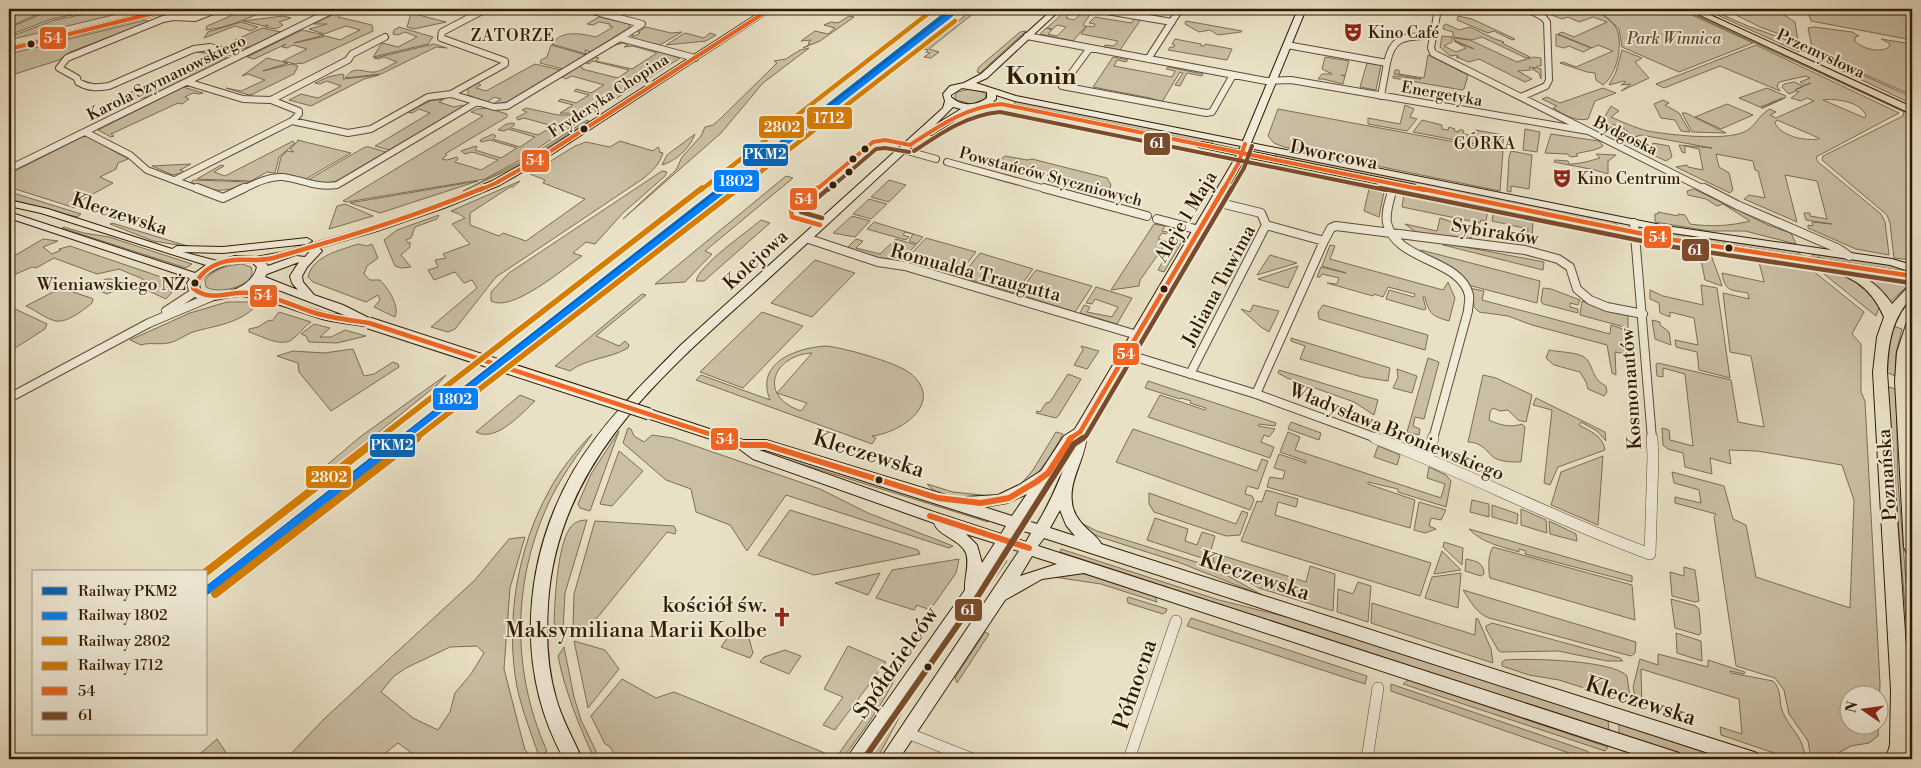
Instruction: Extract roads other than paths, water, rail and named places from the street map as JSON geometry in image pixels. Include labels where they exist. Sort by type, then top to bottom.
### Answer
[{"type":"main road","name":"Przemysłowa","points":[[1690,9],[1912,111]]},
{"type":"main road","points":[[1818,262],[1845,272],[1868,284],[1888,305],[1890,316]]},
{"type":"main road","name":"Poznańska","points":[[1896,759],[1899,745],[1900,676],[1880,372],[1883,334],[1890,316],[1912,290]]},
{"type":"main road","name":"Poznańska","points":[[1912,325],[1907,340],[1902,370],[1912,547]]},
{"type":"street","points":[[9,44],[152,9]]},
{"type":"street","points":[[9,49],[170,9]]},
{"type":"street","points":[[218,9],[199,17],[173,17],[153,23],[67,58],[58,68],[77,78],[78,82],[86,87],[97,88],[109,86],[194,49],[210,47],[241,55]]},
{"type":"street","name":"Karola Szymanowskiego","points":[[9,169],[335,9]]},
{"type":"street","points":[[292,121],[348,134],[371,129],[428,97],[451,94],[505,64],[505,61],[441,38],[442,32],[486,9]]},
{"type":"street","points":[[451,94],[494,107],[510,104],[642,24],[585,9]]},
{"type":"street","name":"Fryderyka Chopina","points":[[235,292],[245,288],[261,275],[317,251],[465,196],[517,172],[770,9]]},
{"type":"street","points":[[964,85],[984,76],[1057,9]]},
{"type":"street","points":[[1095,9],[1172,22]]},
{"type":"street","points":[[1148,59],[1180,9]]},
{"type":"street","name":"Aleje 1 Maja","points":[[1005,540],[1069,440],[1080,432],[1238,164],[1302,9]]},
{"type":"street","name":"Bydgoska","points":[[1435,9],[1431,48],[1433,52],[1737,205],[1839,249],[1850,256]]},
{"type":"street","points":[[1521,97],[1546,86],[1549,80],[1547,22],[1543,17],[1528,9]]},
{"type":"street","points":[[1381,96],[1391,47],[1403,39],[1433,35]]},
{"type":"street","name":"Energetyka","points":[[1027,36],[1271,82],[1291,80],[1588,131]]},
{"type":"street","points":[[271,100],[348,60],[352,54],[385,38]]},
{"type":"street","points":[[620,38],[694,58]]},
{"type":"street","points":[[1287,46],[1387,63]]},
{"type":"street","points":[[1090,48],[1062,86],[1206,113],[1212,112],[1233,75]]},
{"type":"street","name":"Energetyka","points":[[1276,72],[1291,80]]},
{"type":"street","points":[[984,76],[992,99],[986,104]]},
{"type":"street","points":[[175,180],[292,121],[299,114],[299,111],[271,100],[243,99],[187,82]]},
{"type":"street","name":"Dworcowa","points":[[964,85],[1394,184],[1635,228],[1703,235],[1892,262],[1912,269]]},
{"type":"street","name":"Kolejowa","points":[[573,759],[552,711],[543,675],[538,629],[540,587],[554,528],[572,485],[595,447],[628,405],[672,361],[907,148],[949,106],[947,94],[964,85]]},
{"type":"street","points":[[949,101],[958,106],[972,107]]},
{"type":"street","points":[[86,132],[130,154],[147,170],[224,198],[260,181],[281,178],[322,187],[337,185],[477,102]]},
{"type":"street","name":"Dworcowa","points":[[972,107],[986,104],[1010,106],[1243,149],[1635,228],[1699,244],[1912,276]]},
{"type":"street","name":"Kolejowa","points":[[907,148],[958,114],[972,107]]},
{"type":"street","name":"Powstańców Styczniowych","points":[[907,148],[918,154],[936,159]]},
{"type":"street","name":"Powstańców Styczniowych","points":[[947,162],[1147,216]]},
{"type":"street","points":[[1394,184],[1387,221],[1389,232],[1402,245],[1458,279],[1469,295],[1468,311],[1428,458]]},
{"type":"street","points":[[1216,202],[1261,213],[1266,225]]},
{"type":"street","name":"Kleczewska","points":[[9,203],[44,211],[199,261],[217,264]]},
{"type":"street","name":"Kleczewska","points":[[9,215],[196,278]]},
{"type":"street","name":"Powstańców Styczniowych","points":[[1157,219],[1199,230]]},
{"type":"street","name":"Juliana Tuwima","points":[[1190,374],[1266,225],[1324,240]]},
{"type":"street","name":"Sybiraków","points":[[1324,240],[1331,228],[1336,226],[1484,244],[1549,256],[1570,267],[1576,286],[1584,296],[1603,305],[1643,314]]},
{"type":"street","name":"Kosmonautów","points":[[1635,228],[1653,456],[1650,554]]},
{"type":"street","points":[[160,248],[248,249],[280,246],[374,229]]},
{"type":"street","name":"Fryderyka Chopina","points":[[217,264],[235,259],[256,260],[284,255],[374,229]]},
{"type":"street","name":"Romualda Traugutta","points":[[806,238],[878,262],[905,266],[1137,335]]},
{"type":"street","points":[[1256,394],[1324,240]]},
{"type":"street","points":[[309,296],[298,283],[296,276],[302,265],[317,251]]},
{"type":"street","points":[[256,260],[263,266],[261,275]]},
{"type":"street","points":[[195,292],[193,283],[196,278],[217,264]]},
{"type":"street","name":"Kleczewska","points":[[261,275],[272,285],[350,311],[369,323]]},
{"type":"street","points":[[195,292],[210,297]]},
{"type":"street","points":[[149,324],[195,292]]},
{"type":"street","points":[[9,398],[149,324],[210,297],[235,292]]},
{"type":"street","name":"Kleczewska","points":[[235,292],[257,294],[325,316],[369,323],[743,445],[758,456],[929,516],[1090,567],[1672,759]]},
{"type":"street","name":"Władysława Broniewskiego","points":[[1126,354],[1256,394],[1428,458],[1592,532],[1650,554]]},
{"type":"street","name":"Aleje 1 Maja","points":[[1040,530],[1063,491],[1080,443],[1080,432]]},
{"type":"street","name":"Kleczewska","points":[[743,445],[766,445],[938,498],[1751,759]]},
{"type":"street","points":[[938,498],[981,503],[1000,500],[1016,495],[1048,472]]},
{"type":"street","points":[[1063,491],[1066,512],[1080,534],[1119,555]]},
{"type":"street","points":[[929,516],[966,540],[972,548],[975,556],[972,592]]},
{"type":"street","points":[[889,759],[992,607],[1040,530]]},
{"type":"street","name":"Spółdzielców","points":[[855,759],[972,592],[1005,540]]},
{"type":"street","points":[[992,607],[1004,594],[1027,578],[1055,569],[1090,567]]},
{"type":"street","name":"Północna","points":[[1129,759],[1176,621]]},
{"type":"street","points":[[1367,759],[1378,688]]},
{"type":"street","points":[[907,733],[973,759]]},
{"type":"rail line","name":"2802","points":[[208,570],[934,9]]},
{"type":"rail line","name":"PKM2","points":[[208,589],[952,9]]},
{"type":"rail line","name":"1802","points":[[211,588],[951,15]]},
{"type":"rail line","name":"1712","points":[[215,594],[955,21]]},
{"type":"place","name":"Kino Café","points":[[1353,32]]},
{"type":"place","name":"Kino Centrum","points":[[1562,178]]},
{"type":"place","name":"Wieniawskiego NŻ","points":[[195,283]]},
{"type":"place","name":"kościół św. Maksymiliana Marii Kolbe","points":[[782,617]]},
{"type":"district","name":"ZATORZE","points":[[513,35]]},
{"type":"district","name":"Konin","points":[[1041,76]]},
{"type":"district","name":"GÓRKA","points":[[1485,143]]},
{"type":"park label","name":"Park Winnica","points":[[1674,38]]}]
